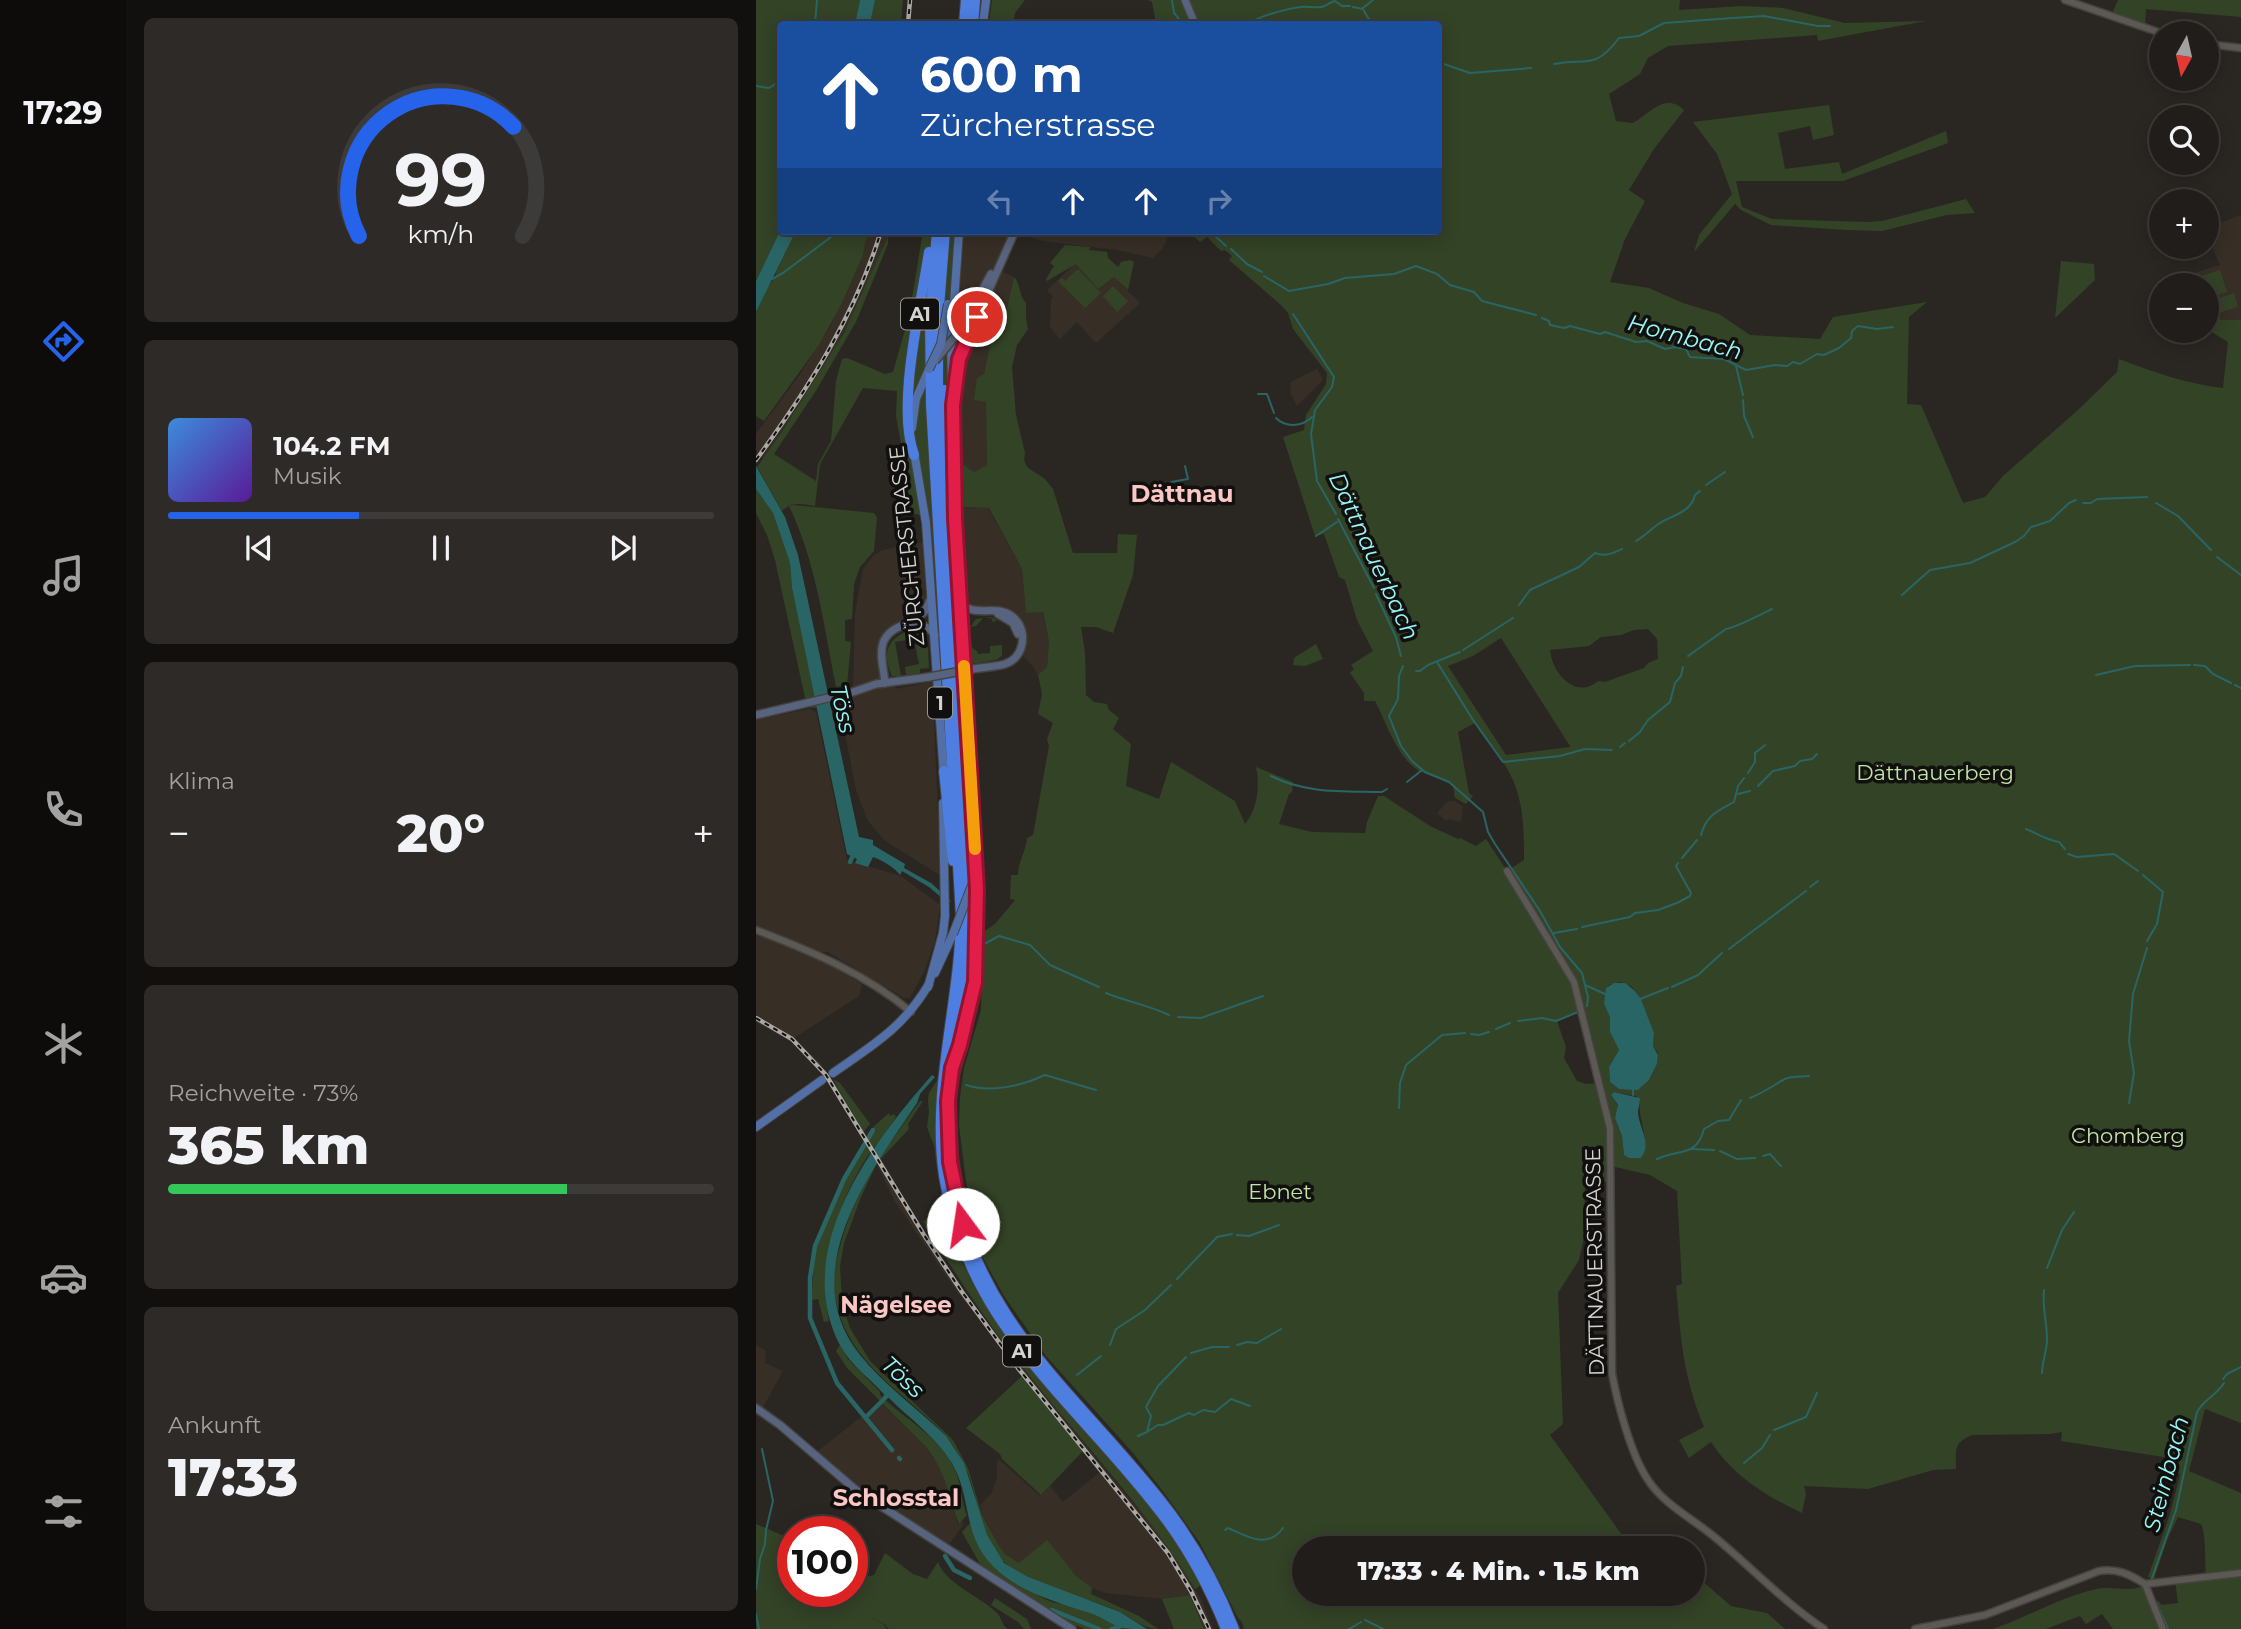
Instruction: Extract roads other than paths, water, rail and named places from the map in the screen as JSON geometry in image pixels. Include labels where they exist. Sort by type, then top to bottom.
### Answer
[{"type":"highway","points":[[964,21],[967,0]]},
{"type":"highway","points":[[973,21],[975,0]]},
{"type":"highway","name":"A1","points":[[914,455],[908,430],[909,388],[933,235]]},
{"type":"highway","name":"A1","points":[[934,235],[931,405],[961,898],[958,971],[943,1077],[940,1120],[946,1184],[962,1246],[985,1295],[1020,1349],[1172,1529],[1201,1574],[1226,1629]]},
{"type":"highway","name":"A1","points":[[945,235],[937,352],[940,447],[969,896],[966,972],[952,1068],[948,1120],[951,1172],[963,1224],[986,1282],[1013,1327],[1179,1525],[1208,1571],[1234,1629]]},
{"type":"highway","name":"A1","points":[[937,352],[943,375],[955,518]]},
{"type":"highway","name":"A1","points":[[944,771],[955,880],[961,898]]},
{"type":"highway","name":"A1","points":[[952,1068],[972,999],[976,959],[975,876]]},
{"type":"main road","points":[[982,21],[986,0]]},
{"type":"main road","points":[[1185,0],[1194,21]]},
{"type":"main road","name":"ZÜRCHERSTRASSE","points":[[928,987],[945,916],[944,771],[925,507],[914,455],[914,410],[923,381],[942,344],[957,235]]},
{"type":"main road","name":"ZÜRCHERSTRASSE","points":[[833,1073],[892,1032],[911,1013],[928,987],[953,934],[975,876],[955,518],[951,338],[957,235]]},
{"type":"main road","points":[[929,369],[961,329],[1010,235]]},
{"type":"main road","points":[[953,405],[961,353],[1011,235]]},
{"type":"main road","points":[[910,625],[925,611],[932,597]]},
{"type":"main road","points":[[756,715],[885,683],[1012,660],[1021,649],[1023,637],[1019,623],[1003,611],[974,611],[960,603]]},
{"type":"main road","points":[[962,628],[966,619],[977,614],[997,614],[1011,621],[1018,632],[1017,646],[1011,656],[999,664]]},
{"type":"main road","points":[[885,683],[882,654],[884,642],[892,630],[910,625],[928,627],[935,636]]},
{"type":"main road","points":[[853,692],[894,686],[905,681]]},
{"type":"main road","points":[[756,1127],[822,1080]]},
{"type":"main road","points":[[756,1408],[790,1433],[856,1490],[1072,1629]]},
{"type":"street","points":[[2064,0],[2149,29]]},
{"type":"street","points":[[2219,45],[2241,48]]},
{"type":"street","name":"DÄTTNAUERSTRASSE","points":[[1507,871],[1575,985],[1610,1128],[1612,1373],[1642,1470],[1659,1494],[1714,1536],[1780,1596],[1824,1629]]},
{"type":"street","points":[[756,930],[832,961],[882,991],[911,1013]]},
{"type":"street","points":[[1915,1629],[1985,1615],[2109,1569],[2124,1572],[2145,1584],[2241,1573]]},
{"type":"street","points":[[2145,1584],[2163,1629]]},
{"type":"water","points":[[860,0],[875,0],[871,21],[856,21]]},
{"type":"water","points":[[778,235],[794,235],[756,312],[756,281]]},
{"type":"water","points":[[756,466],[785,517],[798,555],[859,837],[873,840],[873,845],[905,864],[904,868],[931,883],[951,901],[948,903],[929,887],[902,871],[900,875],[880,860],[873,857],[868,867],[855,863],[857,859],[847,854],[792,588],[790,563],[773,513],[756,489]]},
{"type":"water","points":[[1614,983],[1625,983],[1634,990],[1641,999],[1654,1033],[1653,1046],[1658,1055],[1657,1064],[1649,1080],[1638,1090],[1619,1089],[1610,1082],[1609,1067],[1619,1050],[1610,1032],[1610,1017],[1604,1004],[1606,988]]},
{"type":"water","points":[[932,1075],[935,1077],[920,1094],[917,1103],[879,1160],[846,1224],[837,1257],[834,1290],[842,1323],[869,1366],[946,1436],[964,1463],[987,1535],[1004,1563],[1028,1577],[1120,1612],[1147,1629],[1121,1628],[1093,1614],[1042,1597],[1009,1580],[995,1569],[975,1539],[961,1484],[948,1457],[933,1439],[889,1398],[883,1398],[884,1394],[855,1366],[841,1347],[828,1310],[825,1273],[831,1236],[845,1200],[864,1165],[886,1132]]},
{"type":"water","points":[[1614,1092],[1640,1098],[1638,1111],[1646,1147],[1641,1158],[1624,1155],[1622,1136],[1615,1118],[1618,1105],[1611,1095]]},
{"type":"waterway","points":[[815,21],[817,0]]},
{"type":"waterway","points":[[1172,0],[1174,13],[1181,21]]},
{"type":"waterway","points":[[1363,8],[1373,0]]},
{"type":"waterway","points":[[1254,21],[1280,11],[1322,7],[1335,1],[1342,6],[1350,6]]},
{"type":"waterway","points":[[1353,7],[1363,9],[1373,21]]},
{"type":"waterway","points":[[1554,64],[1597,59],[1619,38],[1639,36],[1664,23],[1764,16],[1830,26]]},
{"type":"waterway","points":[[1442,63],[1470,73],[1531,68]]},
{"type":"waterway","points":[[756,86],[769,88],[777,83]]},
{"type":"waterway","points":[[772,279],[834,235]]},
{"type":"waterway","name":"Hornbach","points":[[1214,235],[1226,246]]},
{"type":"waterway","name":"Hornbach","points":[[1231,249],[1247,264],[1262,272]]},
{"type":"waterway","name":"Hornbach","points":[[1264,276],[1289,291],[1345,278],[1394,274],[1416,266],[1437,274],[1450,285],[1474,292],[1482,301],[1536,315]]},
{"type":"waterway","name":"Dättnauerbach","points":[[1293,314],[1334,377],[1332,387],[1315,410],[1311,434],[1317,481],[1336,514]]},
{"type":"waterway","name":"Hornbach","points":[[1542,318],[1549,321],[1550,325],[1564,328],[1570,326],[1600,334],[1605,332],[1636,342],[1647,341],[1665,349],[1686,349],[1690,357],[1724,359],[1746,370],[1775,365],[1787,366],[1793,362],[1800,364],[1817,354],[1824,355],[1851,338],[1852,331],[1858,326],[1877,329],[1893,327]]},
{"type":"waterway","points":[[1736,366],[1743,395]]},
{"type":"waterway","points":[[1258,394],[1267,394],[1274,413]]},
{"type":"waterway","points":[[1743,400],[1744,416],[1753,437]]},
{"type":"waterway","points":[[1276,418],[1294,425],[1304,423],[1312,417]]},
{"type":"waterway","points":[[1171,482],[1188,479],[1185,466]]},
{"type":"waterway","points":[[1706,485],[1725,472]]},
{"type":"waterway","points":[[1167,485],[1168,501]]},
{"type":"waterway","points":[[1636,541],[1660,523],[1685,510],[1700,491]]},
{"type":"waterway","points":[[2083,503],[2091,503],[2097,499],[2147,497]]},
{"type":"waterway","points":[[1902,595],[1930,570],[1970,563],[2015,542],[2031,527],[2050,521],[2076,500]]},
{"type":"waterway","points":[[2156,503],[2178,516],[2211,550]]},
{"type":"waterway","name":"Dättnauerbach","points":[[1338,519],[1374,588]]},
{"type":"waterway","points":[[1316,536],[1337,522]]},
{"type":"waterway","points":[[1519,605],[1530,590],[1579,567],[1595,553],[1606,555],[1622,549]]},
{"type":"waterway","points":[[2217,557],[2241,575]]},
{"type":"waterway","name":"Dättnauerbach","points":[[1376,594],[1396,637],[1401,656]]},
{"type":"waterway","points":[[1688,656],[1726,629],[1772,609]]},
{"type":"waterway","points":[[1463,650],[1513,618]]},
{"type":"waterway","points":[[1416,671],[1460,652]]},
{"type":"waterway","points":[[1437,662],[1503,762],[1560,756],[1585,749],[1612,750]]},
{"type":"waterway","points":[[2096,675],[2135,666],[2190,665]]},
{"type":"waterway","points":[[2194,665],[2205,666],[2213,674],[2231,683]]},
{"type":"waterway","name":"Dättnauerbach","points":[[1403,666],[1399,676],[1398,699],[1389,716],[1401,746],[1425,772],[1449,782],[1483,812],[1488,832],[1495,844],[1540,911],[1560,947],[1582,973],[1588,997],[1587,1006]]},
{"type":"waterway","points":[[1629,741],[1640,732],[1648,720],[1670,702],[1683,667]]},
{"type":"waterway","points":[[2235,685],[2241,688]]},
{"type":"waterway","points":[[1620,747],[1625,743]]},
{"type":"waterway","points":[[1748,773],[1755,762],[1755,753],[1765,745]]},
{"type":"waterway","points":[[1758,786],[1773,771],[1795,766],[1817,754]]},
{"type":"waterway","points":[[1407,782],[1422,770]]},
{"type":"waterway","points":[[1271,776],[1312,789],[1382,792],[1387,789]]},
{"type":"waterway","points":[[1701,835],[1709,818],[1734,802],[1738,786],[1744,778]]},
{"type":"waterway","points":[[1738,794],[1750,791]]},
{"type":"waterway","points":[[2026,829],[2059,842],[2065,849]]},
{"type":"waterway","points":[[1682,858],[1697,840]]},
{"type":"waterway","points":[[850,862],[855,851]]},
{"type":"waterway","points":[[2068,854],[2077,857],[2114,854],[2138,871]]},
{"type":"waterway","points":[[1582,927],[1658,910],[1690,896],[1691,893],[1676,866],[1678,863]]},
{"type":"waterway","points":[[2143,875],[2163,892],[2157,924],[2147,941]]},
{"type":"waterway","name":"Dättnauerbach","points":[[1810,887],[1818,881]]},
{"type":"waterway","name":"Dättnauerbach","points":[[1729,949],[1806,891]]},
{"type":"waterway","points":[[1554,933],[1577,929]]},
{"type":"waterway","points":[[986,943],[999,936],[1030,945],[1050,965],[1099,987]]},
{"type":"waterway","points":[[2129,1103],[2134,1073],[2129,1041],[2133,994],[2147,948]]},
{"type":"waterway","name":"Dättnauerbach","points":[[1672,987],[1698,975],[1722,953]]},
{"type":"waterway","points":[[1585,985],[1605,994]]},
{"type":"waterway","points":[[1640,999],[1668,988]]},
{"type":"waterway","points":[[1106,993],[1169,1015]]},
{"type":"waterway","points":[[1178,1017],[1201,1018],[1263,996]]},
{"type":"waterway","name":"Dättnauerbach","points":[[1518,1021],[1542,1018],[1556,1021],[1578,1012]]},
{"type":"waterway","name":"Dättnauerbach","points":[[1496,1029],[1510,1023]]},
{"type":"waterway","name":"Dättnauerbach","points":[[1471,1034],[1489,1032]]},
{"type":"waterway","name":"Dättnauerbach","points":[[1399,1108],[1400,1083],[1406,1065],[1442,1035],[1465,1033]]},
{"type":"waterway","points":[[966,1085],[1006,1087],[1045,1075],[1096,1090]]},
{"type":"waterway","points":[[1750,1098],[1787,1078],[1809,1076]]},
{"type":"waterway","points":[[1633,1088],[1633,1095]]},
{"type":"waterway","points":[[1657,1159],[1692,1148],[1701,1138],[1704,1129],[1718,1121],[1729,1120],[1741,1100]]},
{"type":"waterway","points":[[873,1130],[844,1179],[815,1246],[810,1278],[810,1318],[837,1383],[892,1450]]},
{"type":"waterway","points":[[1692,1149],[1714,1150]]},
{"type":"waterway","points":[[1720,1151],[1737,1159],[1755,1158]]},
{"type":"waterway","points":[[1763,1156],[1770,1154],[1781,1166]]},
{"type":"waterway","points":[[2047,1268],[2062,1230],[2074,1212]]},
{"type":"waterway","points":[[1237,1235],[1249,1236],[1279,1225]]},
{"type":"waterway","points":[[1177,1279],[1217,1237],[1232,1234]]},
{"type":"waterway","points":[[1110,1345],[1116,1329],[1145,1310],[1171,1285]]},
{"type":"waterway","points":[[2042,1373],[2047,1340],[2044,1290]]},
{"type":"waterway","points":[[1237,1345],[1257,1343],[1281,1329]]},
{"type":"waterway","points":[[1191,1353],[1212,1347],[1229,1347]]},
{"type":"waterway","points":[[1077,1375],[1101,1356]]},
{"type":"waterway","points":[[1138,1436],[1147,1432],[1151,1416],[1146,1407],[1158,1386],[1186,1357]]},
{"type":"waterway","name":"Steinbach","points":[[2223,1379],[2241,1367]]},
{"type":"waterway","name":"Steinbach","points":[[2151,1581],[2176,1510],[2197,1412],[2224,1383]]},
{"type":"waterway","points":[[1774,1430],[1806,1417],[1817,1393]]},
{"type":"waterway","name":"Töss","points":[[866,1417],[887,1396]]},
{"type":"waterway","points":[[1147,1432],[1189,1413],[1194,1415],[1203,1410],[1215,1412],[1231,1399],[1250,1406]]},
{"type":"waterway","points":[[1744,1463],[1762,1448],[1770,1435]]},
{"type":"waterway","points":[[756,1589],[773,1501],[762,1449]]},
{"type":"waterway","points":[[1225,1530],[1228,1528],[1264,1540],[1277,1535],[1283,1528]]},
{"type":"waterway","points":[[945,1556],[954,1570],[970,1578]]},
{"type":"waterway","name":"Steinbach","points":[[2154,1598],[2168,1629]]},
{"type":"waterway","points":[[1052,1610],[1099,1629]]},
{"type":"waterway","points":[[756,1614],[759,1629]]},
{"type":"waterway","points":[[1365,1620],[1383,1629]]},
{"type":"waterway","points":[[1349,1629],[1361,1622]]},
{"type":"waterway","points":[[1112,1629],[1124,1625]]},
{"type":"railway","points":[[908,21],[910,0]]},
{"type":"railway","points":[[756,460],[812,379],[844,322],[880,235]]},
{"type":"railway","points":[[756,1018],[792,1039],[826,1075],[962,1292],[1018,1368],[1168,1553],[1191,1591],[1209,1629]]},
{"type":"district","name":"Dättnau","points":[[1182,494]]},
{"type":"district","name":"Nägelsee","points":[[896,1305]]},
{"type":"district","name":"Schlosstal","points":[[896,1498]]},
{"type":"park label","name":"Dättnauerberg","points":[[1935,773]]},
{"type":"park label","name":"Chomberg","points":[[2128,1136]]},
{"type":"park label","name":"Ebnet","points":[[1280,1192]]}]
